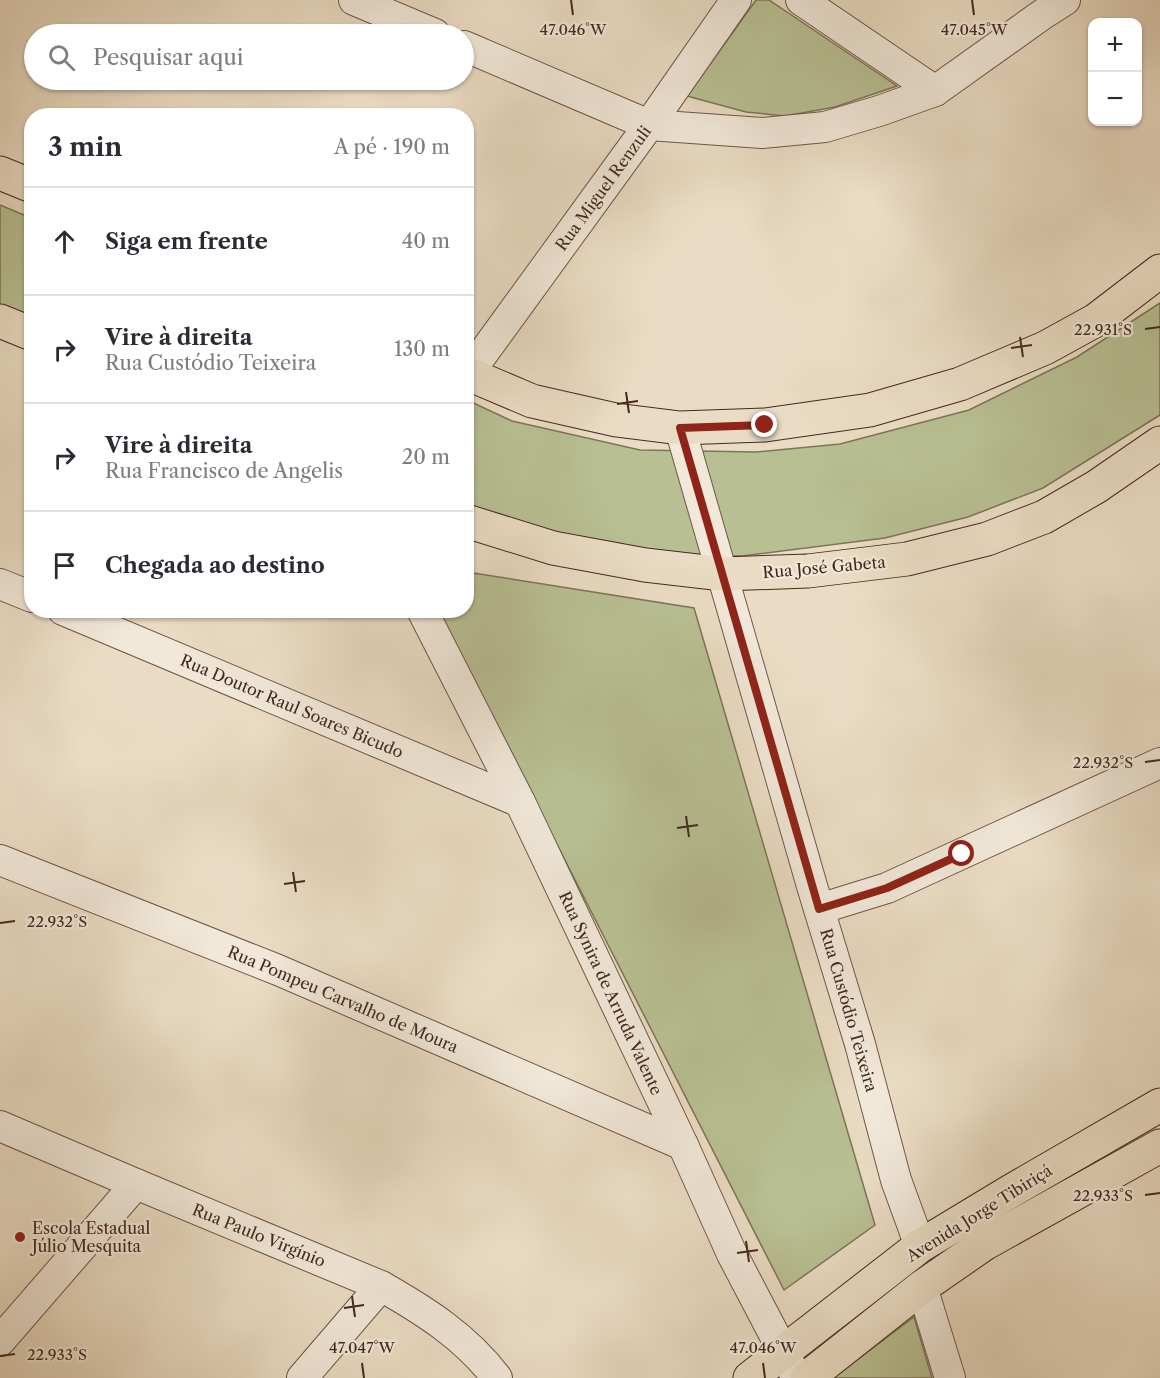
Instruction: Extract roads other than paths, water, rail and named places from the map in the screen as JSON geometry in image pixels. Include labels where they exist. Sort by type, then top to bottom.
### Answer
[{"type":"main road","points":[[0,173],[24,183]]},
{"type":"main road","points":[[474,377],[532,400],[616,420],[680,428],[765,425],[870,410],[960,384],[1036,353],[1096,320],[1160,272]]},
{"type":"main road","points":[[0,321],[24,331]]},
{"type":"main road","name":"Rua José Gabeta","points":[[474,523],[553,548],[645,565],[723,574],[808,571],[907,559],[987,539],[1044,517],[1096,487],[1160,442]]},
{"type":"main road","name":"Avenida Jorge Tibiriçá","points":[[750,1378],[789,1365],[920,1246],[1160,1105]]},
{"type":"main road","name":"Avenida Jorge Tibiriçá","points":[[807,1378],[922,1287],[984,1244],[1160,1146]]},
{"type":"street","points":[[354,0],[411,24]]},
{"type":"street","name":"Rua Miguel Renzuli","points":[[474,364],[649,125],[736,0]]},
{"type":"street","points":[[801,0],[935,91]]},
{"type":"street","points":[[474,50],[649,125],[762,134],[825,127],[935,91],[1065,0]]},
{"type":"street","name":"Rua Custódio Teixeira","points":[[680,428],[860,1044],[896,1180],[920,1246]]},
{"type":"street","points":[[0,584],[24,594]]},
{"type":"street","name":"Rua Doutor Raul Soares Bicudo","points":[[82,618],[520,802]]},
{"type":"street","name":"Rua Synira de Arruda Valente","points":[[426,618],[520,802],[732,1254],[789,1365]]},
{"type":"street","points":[[819,909],[887,888],[1160,763]]},
{"type":"street","name":"Rua Pompeu Carvalho de Moura","points":[[0,860],[278,970],[682,1145]]},
{"type":"street","name":"Rua Paulo Virgínio","points":[[0,1126],[381,1286],[418,1307],[465,1341],[497,1378]]},
{"type":"street","points":[[0,1341],[136,1184]]},
{"type":"street","points":[[302,1378],[381,1286]]},
{"type":"street","points":[[922,1287],[950,1378]]},
{"type":"place","name":"Escola Estadual Júlio Mesquita","points":[[20,1237]]}]
